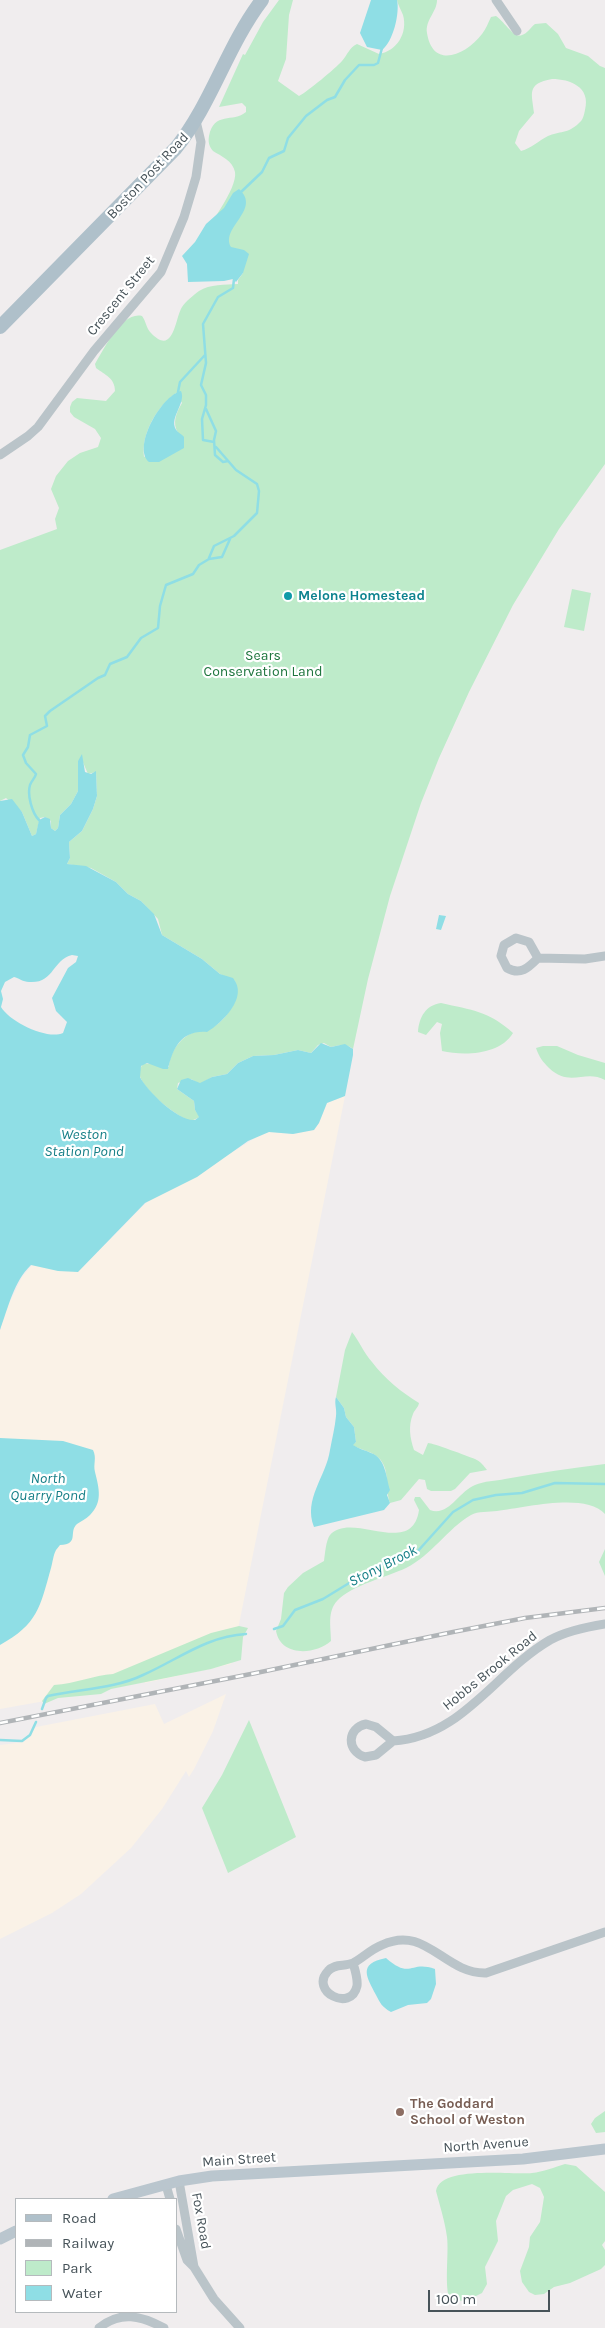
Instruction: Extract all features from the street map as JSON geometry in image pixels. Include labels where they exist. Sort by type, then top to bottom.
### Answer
[{"type":"main road","name":"Boston Post Road","points":[[0,327],[176,148],[196,121],[233,45],[262,0]]},
{"type":"main road","name":"North Avenue","points":[[369,2167],[523,2159],[605,2149]]},
{"type":"main road","name":"Main Street","points":[[117,2198],[180,2181],[226,2175],[369,2167]]},
{"type":"main road","points":[[0,2239],[15,2232]]},
{"type":"street","points":[[496,0],[517,31]]},
{"type":"street","name":"Crescent Street","points":[[0,455],[23,440],[38,427],[100,343],[161,272],[184,217],[196,177],[201,142],[196,121]]},
{"type":"street","points":[[538,958],[585,959],[605,956]]},
{"type":"street","name":"Hobbs Brook Road","points":[[392,1740],[419,1738],[436,1730],[458,1716],[545,1644],[568,1632],[605,1624]]},
{"type":"street","points":[[366,1724],[376,1727],[392,1740],[376,1755],[365,1757],[355,1752],[350,1742],[353,1732],[366,1724]]},
{"type":"street","points":[[353,1963],[357,1983],[353,1993],[344,1998],[336,1998],[330,1995],[324,1985],[324,1978],[328,1971],[337,1965],[353,1963],[364,1954],[384,1944],[408,1938],[425,1945],[465,1970],[486,1974],[605,1932]]},
{"type":"street","name":"Fox Road","points":[[180,2181],[194,2267]]},
{"type":"street","name":"Fox Road","points":[[166,2185],[170,2198]]},
{"type":"street","name":"Fox Road","points":[[178,2235],[185,2257],[194,2267],[214,2299],[240,2328]]},
{"type":"street","points":[[99,2328],[111,2320],[131,2316],[144,2318],[164,2328]]},
{"type":"shaded area","points":[[345,1096],[231,1664],[145,1683],[142,1677],[66,1693],[45,1701],[0,1709],[0,1330],[5,1312],[22,1277],[33,1264],[44,1267],[83,1267],[148,1201],[178,1186],[260,1135],[269,1132],[293,1134],[314,1130],[327,1103]]},
{"type":"shaded area","points":[[226,1694],[213,1731],[194,1769],[189,1777],[186,1771],[162,1809],[131,1848],[81,1894],[52,1913],[0,1939],[0,1745],[24,1742],[36,1727],[155,1704],[164,1724]]},
{"type":"green space","name":"Sears Conservation Land","points":[[279,0],[293,0],[289,15],[286,59],[278,81],[299,96],[334,69],[350,49],[357,44],[379,54],[396,45],[404,28],[403,15],[397,0],[437,0],[428,24],[427,33],[430,45],[436,52],[443,55],[459,53],[468,48],[482,34],[491,17],[496,16],[512,32],[519,36],[526,33],[535,24],[546,23],[558,34],[566,48],[588,56],[605,68],[605,464],[559,529],[513,605],[469,692],[439,758],[421,803],[390,896],[368,979],[353,1049],[345,1045],[331,1047],[324,1043],[318,1045],[311,1053],[298,1050],[274,1055],[253,1056],[238,1063],[227,1074],[212,1077],[200,1084],[191,1079],[178,1083],[177,1089],[194,1101],[195,1110],[200,1117],[191,1121],[176,1114],[159,1100],[144,1084],[139,1070],[143,1064],[169,1067],[171,1056],[185,1037],[195,1032],[210,1029],[222,1021],[235,1001],[237,992],[235,981],[220,974],[202,959],[162,935],[158,919],[141,901],[128,894],[116,882],[91,868],[67,864],[70,858],[69,842],[82,831],[97,796],[96,772],[88,774],[82,760],[78,761],[78,791],[71,804],[60,815],[58,828],[55,831],[51,828],[51,821],[45,817],[40,818],[36,834],[32,836],[22,812],[6,798],[0,801],[0,550],[57,529],[55,519],[59,508],[51,489],[56,476],[68,461],[80,453],[98,447],[101,438],[95,429],[74,417],[70,412],[70,407],[77,398],[106,401],[115,391],[111,380],[96,368],[95,364],[114,332],[127,319],[142,316],[151,333],[165,341],[172,333],[182,307],[199,291],[213,286],[238,284],[238,280],[243,273],[197,243],[227,198],[235,179],[232,165],[213,151],[209,144],[211,128],[219,120],[235,117],[246,112],[246,107],[242,103],[219,107],[243,54],[245,55],[263,22]],"holes":[[[552,79],[572,83],[582,90],[586,102],[583,117],[575,127],[552,134],[521,151],[515,143],[519,131],[534,113],[532,95],[534,87]],[[176,393],[182,403],[176,418],[175,426],[178,433],[144,457],[145,439],[152,421]]]},
{"type":"green space","points":[[572,589],[591,593],[584,631],[564,627]]},
{"type":"green space","points":[[441,1003],[480,1012],[496,1020],[513,1033],[500,1046],[491,1050],[471,1053],[442,1051],[440,1033],[442,1024],[437,1022],[426,1035],[418,1032],[420,1021],[427,1009]]},
{"type":"green space","points":[[557,1046],[605,1063],[605,1080],[591,1076],[571,1078],[557,1074],[547,1066],[538,1054],[536,1048]]},
{"type":"green space","points":[[352,1332],[382,1374],[419,1403],[410,1423],[414,1450],[423,1455],[428,1443],[475,1459],[487,1470],[470,1473],[451,1491],[431,1491],[427,1489],[425,1480],[419,1479],[401,1500],[390,1503],[384,1465],[375,1455],[352,1445],[356,1442],[354,1427],[346,1417],[344,1408],[336,1397],[345,1350]]},
{"type":"green space","points":[[605,1464],[605,1514],[596,1507],[583,1504],[554,1503],[480,1512],[471,1515],[454,1527],[415,1563],[343,1595],[332,1610],[330,1625],[331,1641],[324,1646],[308,1651],[299,1651],[284,1646],[279,1639],[276,1631],[281,1619],[284,1593],[303,1573],[324,1561],[330,1535],[340,1529],[352,1527],[393,1533],[405,1531],[414,1524],[419,1510],[414,1500],[415,1497],[420,1497],[430,1510],[443,1510],[469,1488],[486,1482]]},
{"type":"green space","points":[[605,1549],[605,1576],[599,1562]]},
{"type":"green space","points":[[239,1626],[248,1628],[243,1637],[241,1660],[211,1669],[111,1689],[101,1694],[58,1698],[44,1704],[42,1701],[54,1685],[113,1674],[211,1633]]},
{"type":"green space","points":[[249,1720],[296,1837],[228,1873],[202,1808],[222,1775]]},
{"type":"green space","points":[[605,2111],[605,2132],[596,2133],[591,2124],[595,2118]]},
{"type":"green space","points":[[565,2164],[576,2166],[605,2192],[605,2241],[602,2245],[605,2250],[605,2265],[601,2269],[570,2283],[554,2287],[544,2294],[535,2295],[529,2292],[522,2282],[520,2271],[529,2247],[530,2237],[540,2222],[544,2197],[540,2188],[532,2184],[513,2190],[506,2196],[496,2221],[498,2241],[485,2267],[487,2284],[482,2293],[466,2301],[450,2300],[447,2287],[447,2237],[436,2191],[440,2183],[463,2174],[532,2173]]},
{"type":"water","points":[[371,0],[397,0],[395,27],[389,41],[382,50],[367,47],[360,33]]},
{"type":"water","points":[[239,189],[245,197],[246,204],[244,211],[231,232],[229,240],[231,247],[244,250],[249,254],[243,273],[236,282],[233,279],[188,282],[187,264],[182,256],[195,242],[206,224],[224,208],[233,193]]},
{"type":"water","points":[[181,391],[181,401],[174,422],[178,432],[184,437],[184,448],[159,462],[149,462],[145,455],[146,434],[165,402]]},
{"type":"water","name":"Weston Station Pond","points":[[82,754],[85,772],[91,774],[96,771],[97,796],[82,831],[69,842],[70,858],[67,864],[86,866],[116,882],[128,894],[141,901],[154,914],[162,935],[202,959],[220,974],[233,978],[237,985],[238,993],[232,1009],[207,1032],[198,1032],[185,1037],[176,1047],[168,1069],[147,1063],[141,1066],[140,1077],[149,1090],[172,1111],[188,1119],[195,1120],[199,1117],[195,1110],[194,1101],[177,1089],[181,1080],[188,1078],[200,1083],[212,1077],[227,1074],[238,1063],[253,1056],[274,1055],[298,1050],[311,1053],[321,1043],[331,1047],[345,1044],[353,1049],[353,1055],[345,1096],[327,1103],[314,1130],[293,1134],[269,1132],[248,1141],[197,1177],[145,1203],[78,1272],[58,1271],[31,1265],[25,1271],[16,1287],[0,1330],[0,801],[12,799],[22,812],[32,836],[36,834],[39,820],[45,817],[50,819],[51,828],[55,831],[58,828],[60,815],[71,804],[78,791],[78,761]],"holes":[[[72,955],[78,956],[76,962],[68,968],[52,998],[56,1011],[67,1022],[63,1033],[56,1035],[48,1034],[29,1028],[20,1024],[1,1007],[3,999],[1,991],[5,982],[14,977],[27,982],[37,982],[48,976],[65,958]]]},
{"type":"water","points":[[439,915],[446,916],[441,930],[436,929]]},
{"type":"water","points":[[336,1397],[344,1408],[346,1417],[354,1427],[356,1442],[353,1445],[376,1456],[383,1464],[390,1490],[387,1495],[390,1503],[384,1510],[314,1527],[311,1507],[316,1488],[328,1460],[336,1420]]},
{"type":"water","name":"North Quarry Pond","points":[[0,1438],[63,1441],[93,1450],[99,1495],[94,1510],[75,1527],[72,1540],[60,1545],[56,1550],[44,1594],[36,1613],[22,1630],[0,1645]]},
{"type":"water","points":[[386,1958],[401,1968],[427,1967],[435,1969],[436,1984],[431,1999],[427,2003],[408,2005],[391,2012],[383,2007],[367,1972],[371,1964]]},
{"type":"waterway","points":[[241,192],[262,172],[269,158],[284,151],[288,138],[306,116],[327,100],[335,97],[345,80],[359,65],[374,65],[378,63],[382,48]]},
{"type":"waterway","points":[[214,442],[203,440],[202,419],[206,405],[206,395],[201,385],[206,363],[203,324],[218,297],[233,288],[234,279]]},
{"type":"waterway","points":[[178,392],[180,382],[205,355]]},
{"type":"waterway","points":[[206,409],[216,431],[214,440],[215,455],[223,462],[228,461]]},
{"type":"waterway","points":[[209,558],[214,546],[234,536],[257,513],[259,491],[257,484],[236,470],[216,447]]},
{"type":"waterway","points":[[39,820],[32,808],[29,794],[30,785],[36,774],[26,763],[23,755],[28,747],[30,735],[47,726],[45,716],[50,711],[105,675],[110,664],[127,657],[141,638],[158,628],[160,606],[166,585],[193,574],[199,565],[209,559],[222,557],[230,539]]},
{"type":"waterway","name":"Stony Brook","points":[[274,1629],[283,1626],[295,1610],[323,1599],[377,1566],[417,1552],[453,1512],[473,1500],[496,1495],[522,1493],[555,1483],[605,1484]]},
{"type":"waterway","name":"Stony Brook","points":[[42,1709],[48,1696],[132,1680],[205,1644],[218,1639],[246,1634]]},
{"type":"waterway","name":"Stony Brook","points":[[0,1740],[22,1741],[30,1735],[36,1722]]},
{"type":"railway","points":[[0,1723],[525,1618],[605,1608]]},
{"type":"place","name":"Melone Homestead","points":[[288,596]]},
{"type":"place","name":"The Goddard School of Weston","points":[[400,2112]]}]
